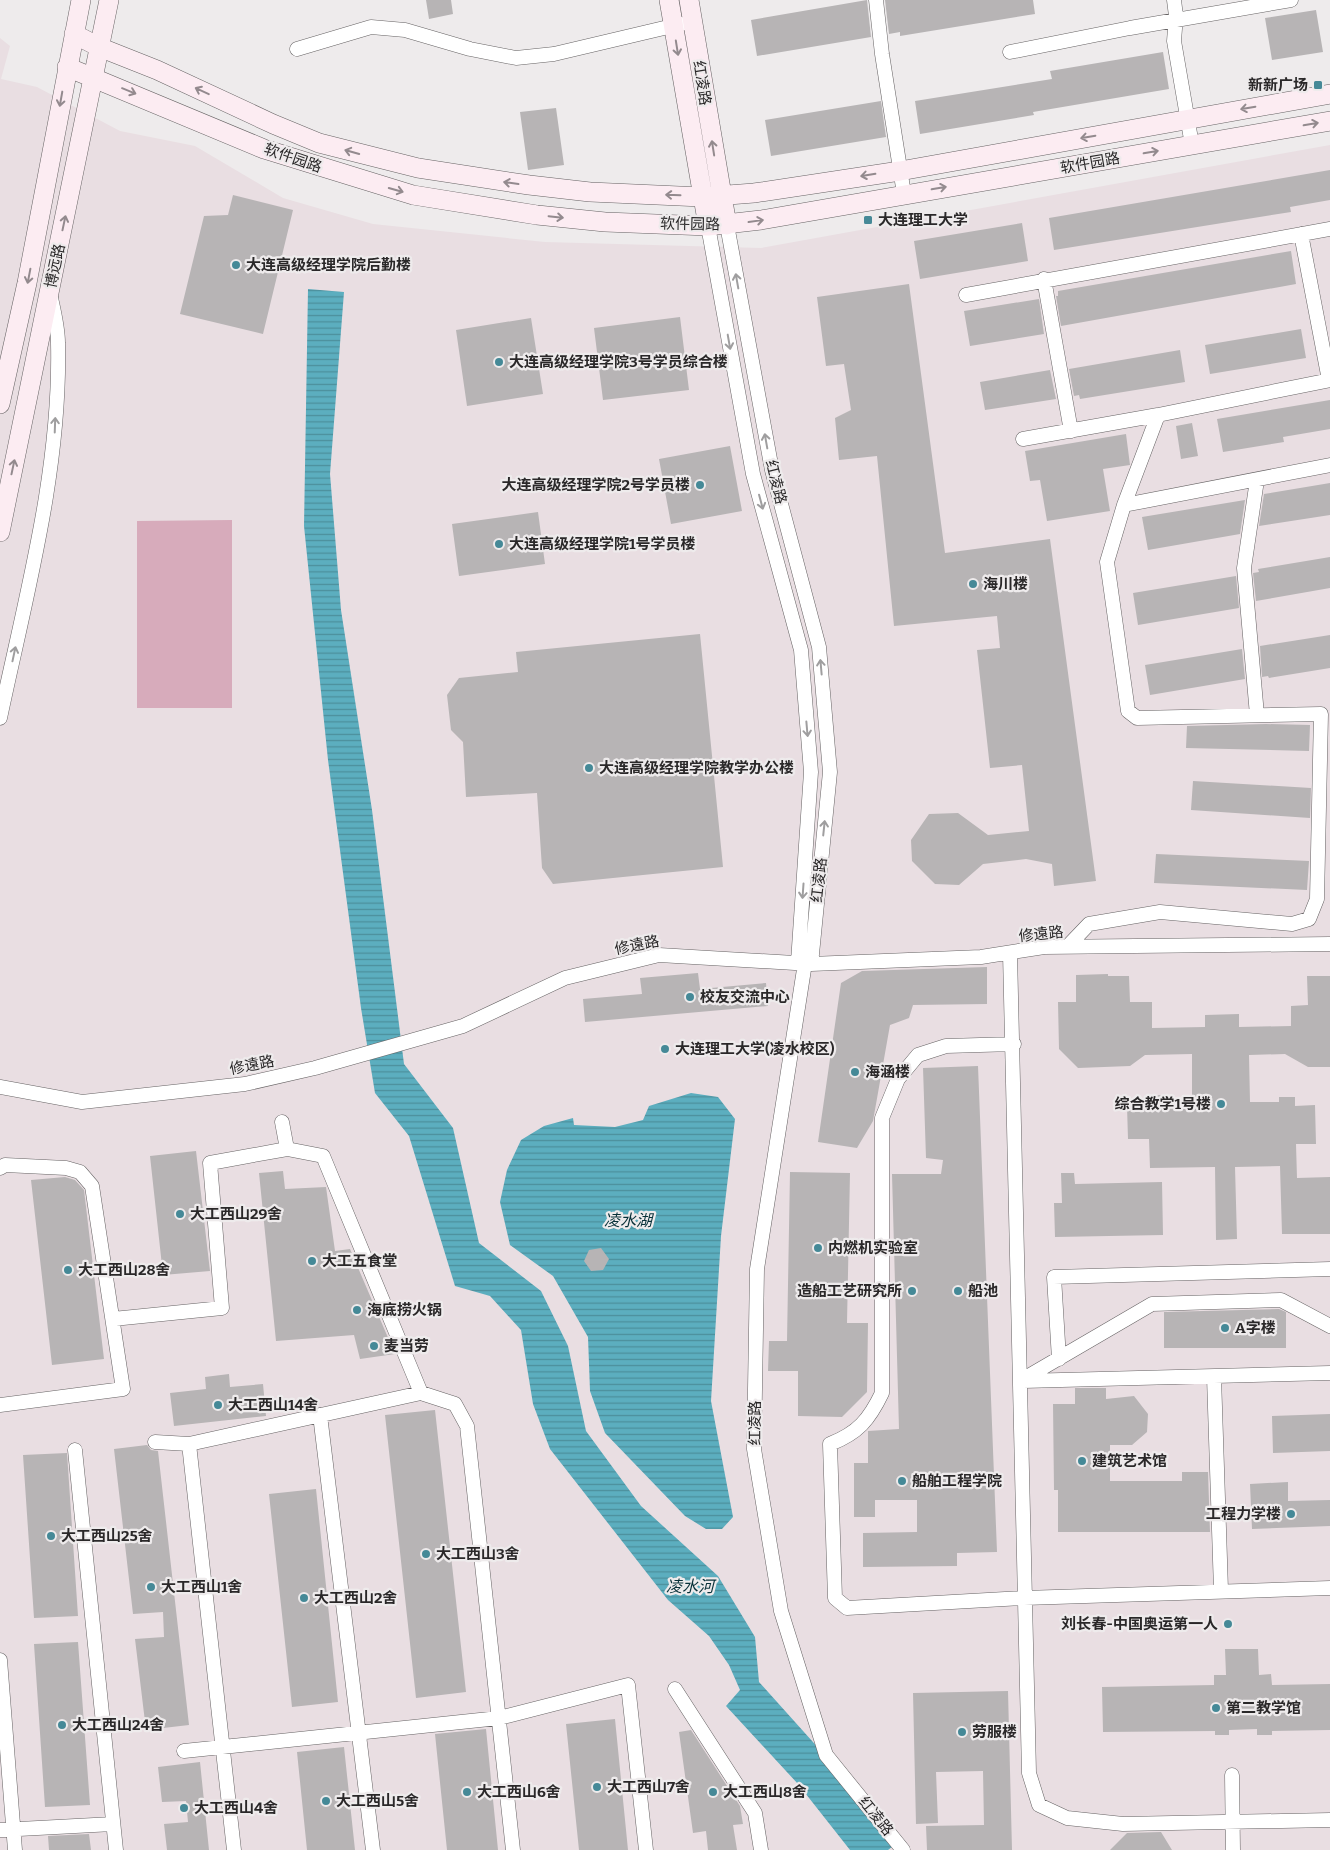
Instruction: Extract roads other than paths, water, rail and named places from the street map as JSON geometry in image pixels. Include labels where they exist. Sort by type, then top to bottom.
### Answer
[{"type":"main road","name":"博远路","points":[[0,404],[27,283],[81,0]]},
{"type":"main road","name":"博远路","points":[[0,532],[109,0]]},
{"type":"main road","name":"红凌路","points":[[669,0],[708,226]]},
{"type":"main road","name":"红凌路","points":[[689,0],[727,225]]},
{"type":"main road","name":"软件园路","points":[[74,34],[99,47],[157,70],[300,136],[368,157],[418,168],[590,192],[702,197],[722,196],[900,170],[1330,94]]},
{"type":"main road","name":"软件园路","points":[[68,66],[264,149],[413,195],[556,217],[604,222],[727,225],[1330,120]]},
{"type":"street","points":[[876,0],[904,194]]},
{"type":"street","points":[[1174,0],[1176,20],[1174,41],[1192,145]]},
{"type":"street","points":[[1010,52],[1275,1],[1291,0]]},
{"type":"street","points":[[297,49],[371,27],[405,30],[470,49],[516,58],[554,54],[692,22]]},
{"type":"street","name":"红凌路","points":[[727,225],[772,470],[819,647],[830,772],[805,963],[757,1268],[754,1448],[781,1611],[826,1755],[904,1850]]},
{"type":"street","name":"红凌路","points":[[708,226],[753,474],[800,650],[811,772],[805,963]]},
{"type":"street","points":[[966,295],[1044,279],[1330,229]]},
{"type":"street","points":[[1023,439],[1158,415],[1330,380],[1301,234]]},
{"type":"street","points":[[1044,279],[1071,431]]},
{"type":"street","points":[[0,718],[39,533],[54,450],[58,341],[50,289]]},
{"type":"street","points":[[1067,947],[1090,924],[1160,912],[1292,924],[1309,919],[1317,900],[1321,714],[1137,718],[1128,711],[1107,562],[1124,505],[1158,415]]},
{"type":"street","points":[[1124,505],[1330,465]]},
{"type":"street","points":[[1257,480],[1244,568],[1257,715]]},
{"type":"street","name":"修遠路","points":[[0,1087],[82,1102],[245,1084],[315,1068],[464,1026],[565,978],[659,955],[805,963],[981,957],[1044,947],[1330,944]]},
{"type":"street","points":[[1010,953],[1014,1044],[1029,1773],[1039,1805],[1067,1818],[1123,1824],[1330,1820]]},
{"type":"street","points":[[1014,1044],[946,1046],[918,1055],[898,1079],[882,1118],[882,1393],[874,1410],[850,1436],[830,1444],[835,1598],[847,1608],[1024,1598],[1221,1590],[1330,1588]]},
{"type":"street","points":[[282,1122],[287,1149]]},
{"type":"street","points":[[113,1319],[222,1308],[210,1163],[287,1149],[323,1156],[421,1393]]},
{"type":"street","points":[[0,1168],[5,1165],[66,1168],[80,1172],[92,1186],[123,1390],[0,1404]]},
{"type":"street","points":[[1059,1358],[1054,1277],[1330,1269]]},
{"type":"street","points":[[1020,1382],[1152,1304],[1281,1300],[1330,1326]]},
{"type":"street","points":[[1020,1382],[1330,1373]]},
{"type":"street","points":[[1214,1377],[1221,1590]]},
{"type":"street","points":[[155,1442],[189,1444],[421,1393],[454,1404],[467,1426],[513,1850]]},
{"type":"street","points":[[320,1415],[373,1850]]},
{"type":"street","points":[[189,1444],[234,1850]]},
{"type":"street","points":[[75,1450],[116,1850]]},
{"type":"street","points":[[0,1660],[7,1830],[15,1850]]},
{"type":"street","points":[[184,1750],[499,1718],[628,1686],[646,1850]]},
{"type":"street","points":[[675,1689],[755,1813],[761,1850]]},
{"type":"street","points":[[1232,1776],[1233,1850]]},
{"type":"street","points":[[7,1830],[113,1824]]},
{"type":"water","name":"凌水河","points":[[308,289],[344,292],[330,474],[341,610],[372,810],[404,1064],[453,1128],[479,1243],[541,1291],[568,1346],[586,1431],[641,1506],[718,1576],[755,1637],[759,1682],[901,1840],[888,1850],[850,1850],[798,1784],[726,1706],[740,1690],[729,1665],[709,1636],[668,1600],[550,1449],[533,1404],[521,1330],[490,1296],[455,1286],[409,1136],[375,1093],[361,1008],[328,760],[304,526]]},
{"type":"water","name":"凌水湖","points":[[691,1093],[718,1097],[735,1119],[721,1236],[711,1401],[733,1517],[722,1529],[706,1529],[685,1516],[605,1433],[590,1391],[588,1337],[553,1276],[510,1245],[500,1202],[507,1170],[521,1140],[544,1126],[573,1118],[574,1125],[615,1127],[643,1120],[649,1106]]},
{"type":"place","name":"新新广场","points":[[1318,85]]},
{"type":"place","name":"大连理工大学","points":[[868,220]]},
{"type":"place","name":"大连高级经理学院后勤楼","points":[[236,265]]},
{"type":"place","name":"大连高级经理学院3号学员综合楼","points":[[499,362]]},
{"type":"place","name":"大连高级经理学院2号学员楼","points":[[700,485]]},
{"type":"place","name":"大连高级经理学院1号学员楼","points":[[499,544]]},
{"type":"place","name":"海川楼","points":[[973,584]]},
{"type":"place","name":"大连高级经理学院教学办公楼","points":[[589,768]]},
{"type":"place","name":"校友交流中心","points":[[690,997]]},
{"type":"place","name":"大连理工大学(凌水校区)","points":[[665,1049]]},
{"type":"place","name":"海涵楼","points":[[855,1072]]},
{"type":"place","name":"综合教学1号楼","points":[[1221,1104]]},
{"type":"place","name":"大工西山29舍","points":[[180,1214]]},
{"type":"place","name":"内燃机实验室","points":[[818,1248]]},
{"type":"place","name":"大工五食堂","points":[[312,1261]]},
{"type":"place","name":"大工西山28舍","points":[[68,1270]]},
{"type":"place","name":"造船工艺研究所","points":[[912,1291]]},
{"type":"place","name":"船池","points":[[958,1291]]},
{"type":"place","name":"海底捞火锅","points":[[357,1310]]},
{"type":"place","name":"A字楼","points":[[1225,1328]]},
{"type":"place","name":"麦当劳","points":[[374,1346]]},
{"type":"place","name":"大工西山14舍","points":[[218,1405]]},
{"type":"place","name":"建筑艺术馆","points":[[1082,1461]]},
{"type":"place","name":"船舶工程学院","points":[[902,1481]]},
{"type":"place","name":"工程力学楼","points":[[1291,1514]]},
{"type":"place","name":"大工西山25舍","points":[[51,1536]]},
{"type":"place","name":"大工西山3舍","points":[[426,1554]]},
{"type":"place","name":"大工西山1舍","points":[[151,1587]]},
{"type":"place","name":"大工西山2舍","points":[[304,1598]]},
{"type":"place","name":"刘长春-中国奥运第一人","points":[[1228,1624]]},
{"type":"place","name":"第二教学馆","points":[[1216,1708]]},
{"type":"place","name":"大工西山24舍","points":[[62,1725]]},
{"type":"place","name":"劳服楼","points":[[962,1732]]},
{"type":"place","name":"大工西山7舍","points":[[597,1787]]},
{"type":"place","name":"大工西山6舍","points":[[467,1792]]},
{"type":"place","name":"大工西山8舍","points":[[713,1792]]},
{"type":"place","name":"大工西山5舍","points":[[326,1801]]},
{"type":"place","name":"大工西山4舍","points":[[184,1808]]}]
